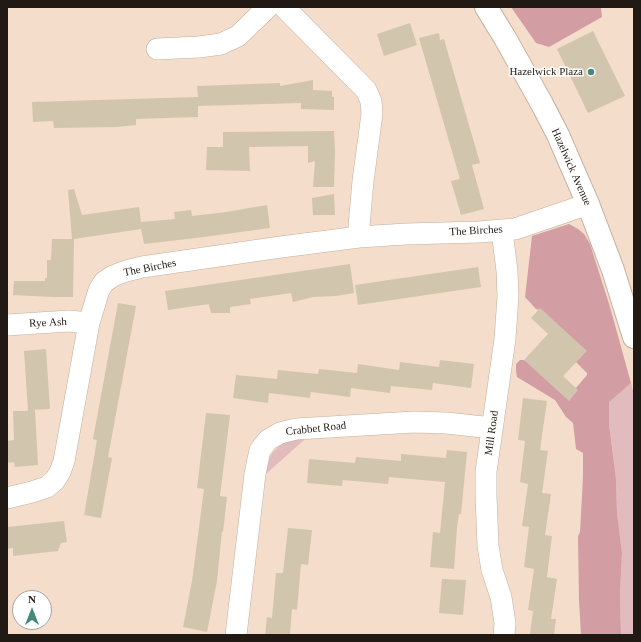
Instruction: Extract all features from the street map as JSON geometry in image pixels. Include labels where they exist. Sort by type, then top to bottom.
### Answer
[{"type":"street","points":[[158,49],[199,47],[221,44],[238,36],[268,7]]},
{"type":"street","points":[[284,7],[366,90],[372,101],[372,114],[363,181],[359,237]]},
{"type":"street","name":"Hazelwick Avenue","points":[[486,7],[505,38],[558,135],[588,204],[613,270],[634,337]]},
{"type":"street","name":"The Birches","points":[[7,498],[47,487],[55,480],[60,472],[64,461],[89,323],[98,290],[104,282],[113,276],[142,267],[359,237],[502,231],[515,229],[588,204]]},
{"type":"street","name":"Mill Road","points":[[502,231],[508,271],[508,296],[505,339],[486,472],[486,495],[488,546],[492,570],[501,597],[505,623],[504,635]]},
{"type":"street","name":"Rye Ash","points":[[7,325],[69,321],[89,323]]},
{"type":"street","name":"Crabbet Road","points":[[236,635],[255,474],[260,450],[268,440],[280,433],[296,429],[414,422],[447,423],[492,428]]},
{"type":"shaded area","points":[[511,7],[601,7],[602,17],[549,47],[536,43]]},
{"type":"shaded area","points":[[569,224],[584,234],[590,244],[610,307],[631,383],[609,402],[609,424],[616,479],[617,513],[622,553],[620,594],[621,635],[581,635],[578,536],[580,532],[583,453],[576,449],[573,423],[566,417],[555,400],[517,377],[516,371],[516,364],[520,360],[526,360],[569,396],[587,375],[587,373],[576,362],[540,310],[536,309],[525,297],[532,236]]},
{"type":"shaded area","points":[[631,383],[634,395],[634,635],[621,635],[620,594],[622,553],[617,513],[616,479],[609,424],[609,401]]},
{"type":"shaded area","points":[[302,436],[304,440],[267,473],[263,473],[273,452],[283,443]]},
{"type":"building","points":[[410,23],[417,45],[384,56],[377,34]]},
{"type":"building","name":"Hazelwick Plaza","points":[[593,31],[625,96],[588,113],[557,49]]},
{"type":"building","points":[[439,33],[440,40],[444,39],[480,163],[472,165],[484,209],[461,215],[451,181],[460,179],[419,38]]},
{"type":"building","points":[[313,80],[313,90],[332,91],[332,97],[334,97],[334,110],[301,109],[301,103],[198,106],[198,117],[136,119],[136,125],[116,127],[54,128],[53,121],[33,122],[32,102],[198,97],[197,86],[280,83],[280,86]]},
{"type":"building","points":[[334,131],[334,187],[313,187],[315,161],[308,163],[308,146],[249,147],[250,171],[206,170],[207,147],[223,147],[223,132]]},
{"type":"building","points":[[74,189],[82,215],[139,207],[141,222],[175,219],[174,212],[191,210],[192,216],[267,205],[270,228],[144,244],[141,229],[74,239],[73,297],[13,295],[14,281],[45,281],[45,278],[47,278],[47,260],[51,260],[52,239],[72,239],[68,190]]},
{"type":"building","points":[[334,194],[335,215],[313,215],[312,198]]},
{"type":"building","points":[[350,264],[354,293],[336,296],[313,297],[293,302],[291,293],[250,299],[251,304],[230,307],[230,313],[211,313],[209,304],[168,310],[165,291]]},
{"type":"building","points":[[478,267],[481,287],[358,305],[355,285]]},
{"type":"building","points":[[118,303],[136,306],[108,457],[112,458],[101,518],[84,515],[97,440],[93,439]]},
{"type":"building","points":[[540,308],[587,351],[563,376],[578,390],[569,401],[524,360],[548,334],[531,318]]},
{"type":"building","points":[[46,349],[50,409],[31,410],[35,410],[38,465],[15,467],[14,462],[7,463],[7,441],[14,440],[13,411],[28,411],[24,351]]},
{"type":"building","points":[[440,360],[474,364],[471,388],[433,383],[432,390],[391,386],[390,393],[351,388],[350,397],[311,392],[310,398],[269,393],[268,403],[233,398],[236,375],[277,379],[278,370],[318,374],[319,369],[357,373],[358,364],[399,370],[400,362],[439,367]]},
{"type":"building","points":[[523,398],[547,401],[540,450],[548,451],[542,493],[551,494],[545,535],[552,536],[547,577],[557,579],[551,619],[556,619],[554,635],[530,634],[533,611],[528,610],[534,569],[524,567],[529,527],[522,526],[528,484],[520,482],[525,441],[518,440]]},
{"type":"building","points":[[206,413],[230,415],[220,496],[227,497],[217,581],[207,632],[183,627],[192,581],[204,489],[197,488]]},
{"type":"building","points":[[447,450],[467,452],[461,514],[459,514],[457,528],[454,569],[430,567],[433,532],[440,533],[445,482],[389,477],[388,484],[343,480],[342,486],[307,483],[309,459],[355,463],[356,457],[401,461],[401,454],[446,458]]},
{"type":"building","points":[[64,521],[67,542],[61,543],[58,551],[13,556],[13,548],[7,549],[7,527]]},
{"type":"building","points":[[288,528],[312,530],[308,565],[301,564],[297,610],[292,609],[290,635],[265,635],[267,617],[272,618],[276,573],[283,573]]},
{"type":"building","points":[[442,579],[466,580],[463,615],[439,613]]},
{"type":"place","name":"Hazelwick Plaza","points":[[591,72]]}]
